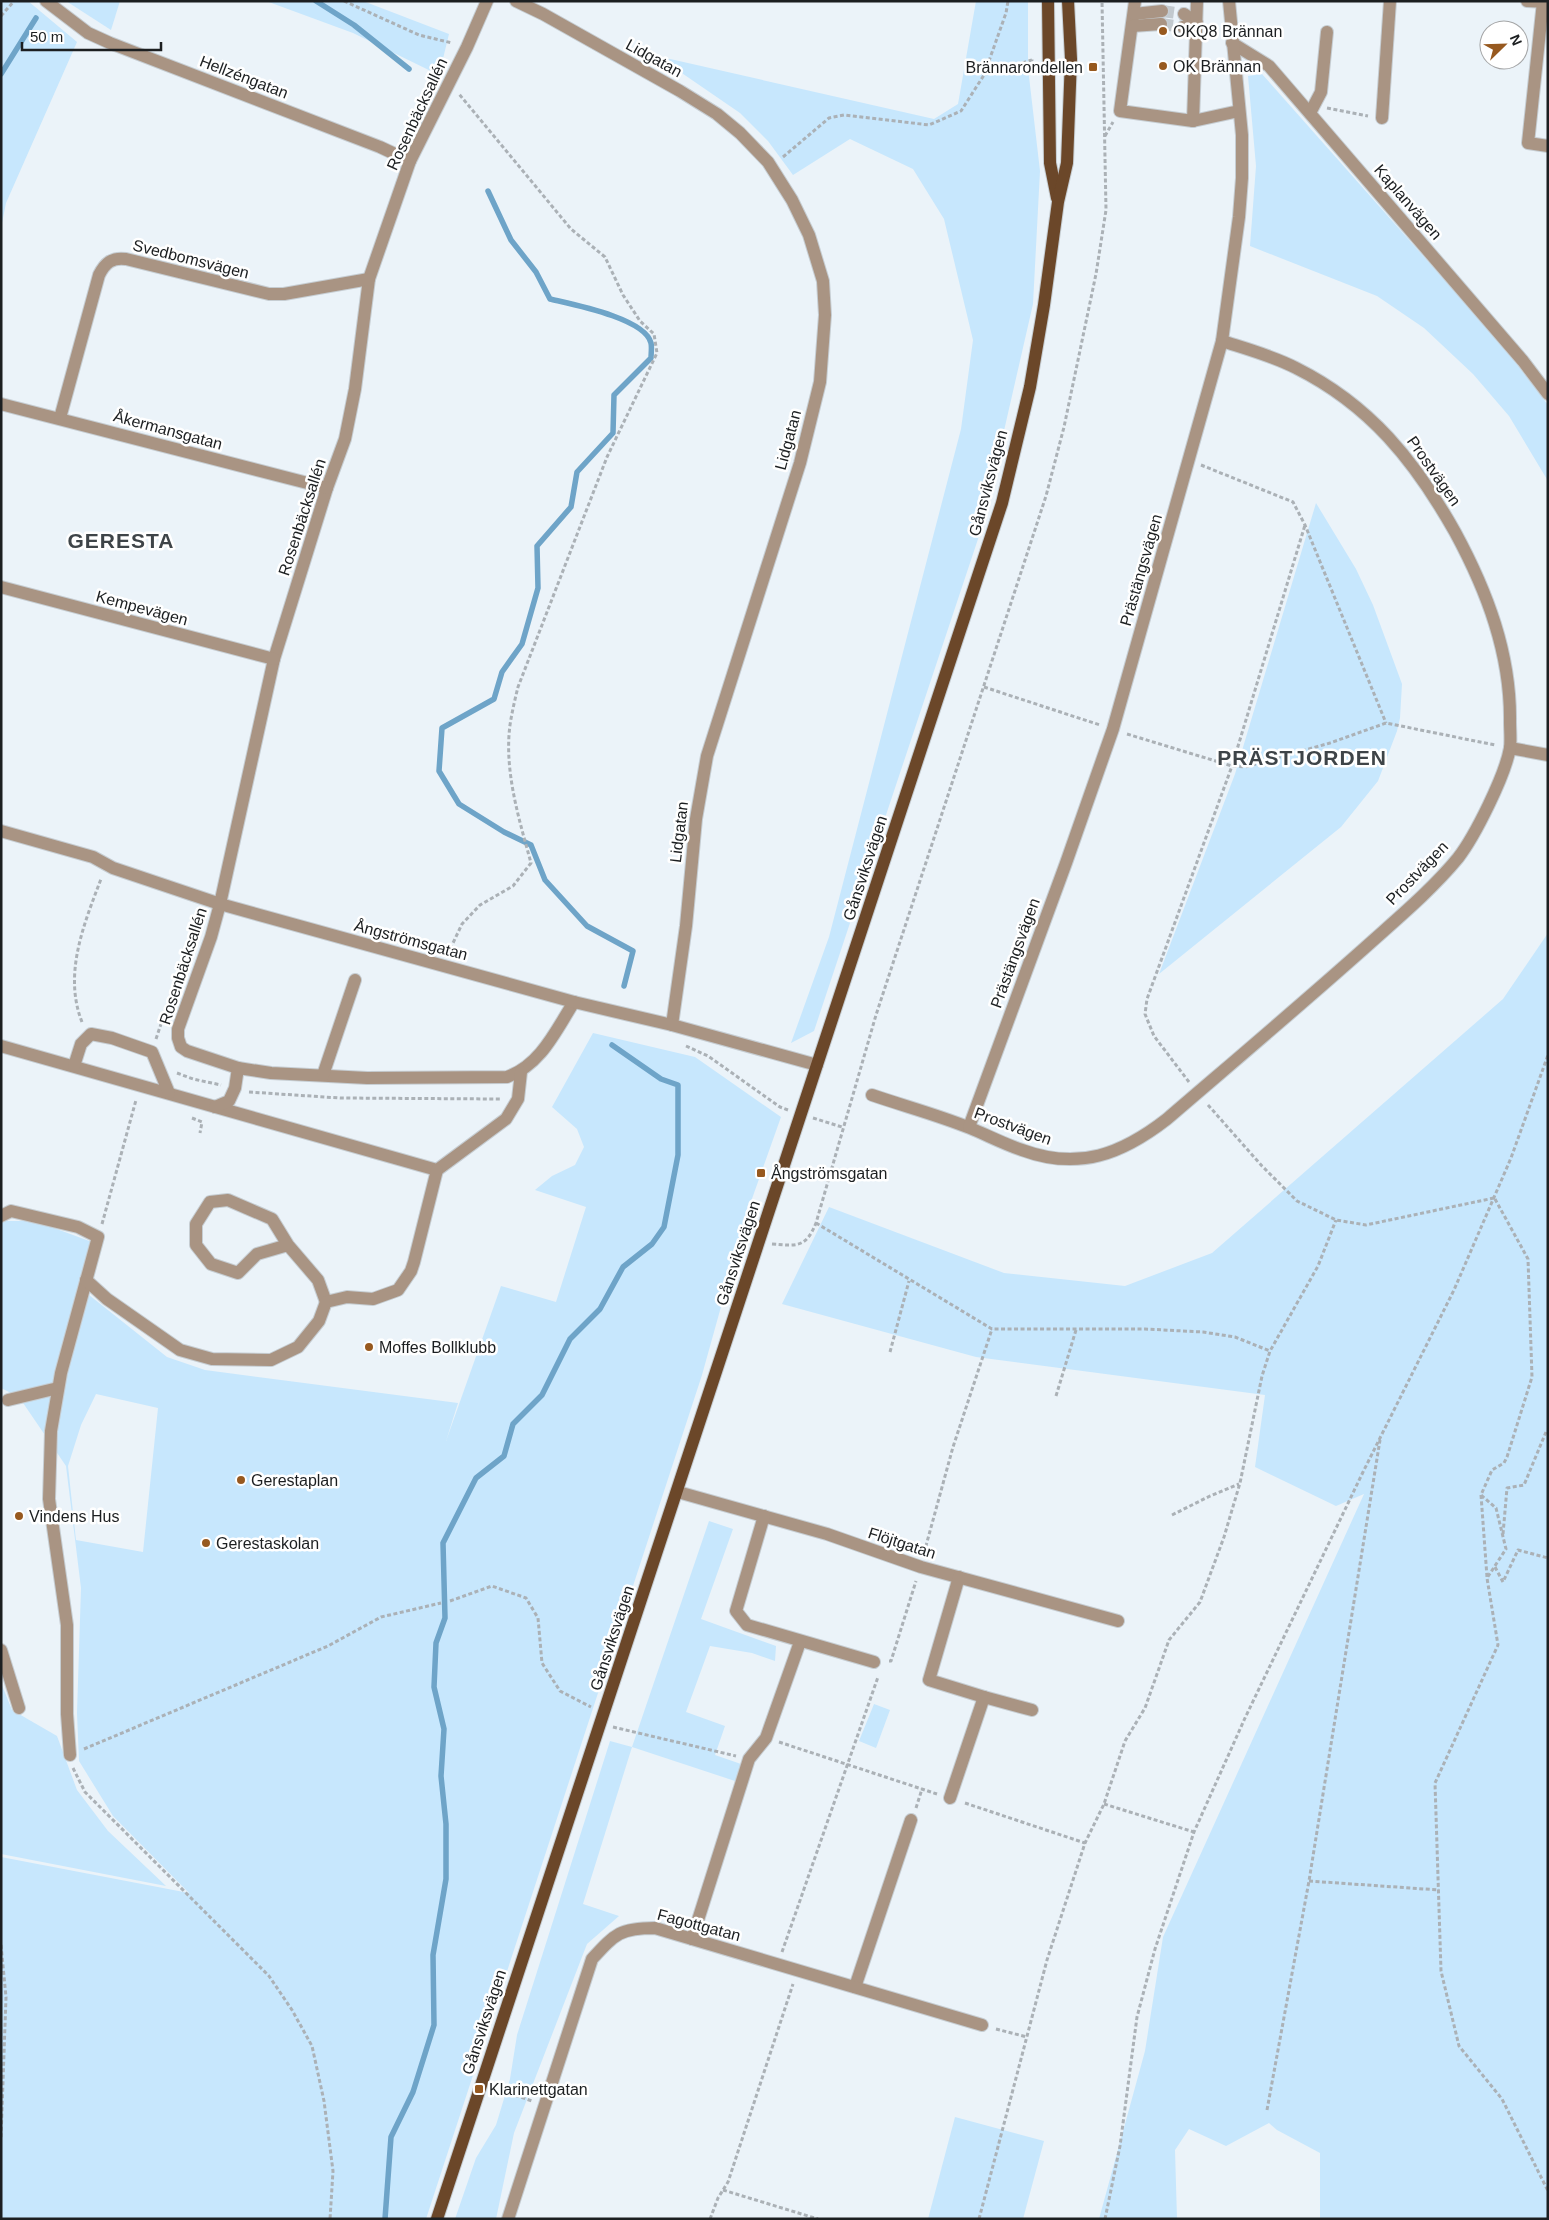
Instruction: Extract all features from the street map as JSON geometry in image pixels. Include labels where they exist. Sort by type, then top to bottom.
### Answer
[{"type":"main road","name":"Gånsviksvägen","points":[[1048,1],[1050,163],[1058,202]]},
{"type":"main road","name":"Gånsviksvägen","points":[[437,2219],[1002,504],[1030,387],[1044,305],[1058,202],[1067,162],[1071,59],[1068,1]]},
{"type":"street","name":"Hellzéngatan","points":[[46,1],[88,33],[110,43],[410,160]]},
{"type":"street","name":"Rosenbäcksallén","points":[[238,1068],[187,1051],[182,1047],[178,1038],[178,1029],[212,937],[274,659],[326,488],[345,439],[369,279],[410,160],[467,47],[487,1]]},
{"type":"street","name":"Lidgatan","points":[[516,1],[560,23],[717,114],[740,133],[771,167],[792,200],[808,235],[823,281],[825,316],[820,382],[800,463],[707,756],[696,819],[686,926],[672,1025]]},
{"type":"street","points":[[1193,121],[1197,1]]},
{"type":"street","name":"Prästängsvägen","points":[[968,1127],[1066,863],[1113,729],[1222,341],[1240,217],[1242,169],[1239,110],[1229,1]]},
{"type":"street","points":[[1382,118],[1390,1]]},
{"type":"street","points":[[1527,1],[1546,2],[1528,143],[1548,146]]},
{"type":"street","points":[[1161,17],[1134,14],[1120,111],[1193,121],[1239,110]]},
{"type":"street","points":[[1183,21],[1197,30]]},
{"type":"street","points":[[1313,109],[1321,92],[1327,32]]},
{"type":"street","name":"Kaplanvägen","points":[[1232,43],[1269,66],[1313,109],[1523,361],[1548,394]]},
{"type":"street","name":"Svedbomsvägen","points":[[60,418],[99,275],[111,260],[126,258],[269,294],[284,294],[369,279]]},
{"type":"street","name":"Prostvägen","points":[[872,1095],[968,1127],[1023,1151],[1054,1158],[1082,1158],[1111,1153],[1142,1139],[1198,1093],[1412,905],[1458,857],[1487,806],[1510,748],[1510,703],[1506,662],[1488,599],[1474,567],[1440,505],[1396,443],[1358,408],[1329,386],[1274,358],[1222,341]]},
{"type":"street","name":"Åkermansgatan","points":[[1,404],[326,488]]},
{"type":"street","name":"Kempevägen","points":[[1,588],[274,659]]},
{"type":"street","points":[[1510,748],[1548,755]]},
{"type":"street","name":"Ångströmsgatan","points":[[1,831],[93,857],[106,864],[220,904],[574,1002],[672,1025],[816,1066]]},
{"type":"street","points":[[323,1076],[355,980]]},
{"type":"street","points":[[215,1107],[230,1101],[235,1088],[238,1068],[271,1073],[323,1076],[507,1077],[521,1072],[538,1058],[574,1002]]},
{"type":"street","points":[[74,1066],[82,1044],[91,1034],[112,1038],[152,1052],[169,1093]]},
{"type":"street","points":[[1,1046],[437,1170]]},
{"type":"street","points":[[326,1302],[347,1297],[373,1299],[398,1290],[411,1271],[414,1262],[437,1170],[506,1119],[518,1099],[521,1072]]},
{"type":"street","points":[[86,1280],[107,1299],[180,1350],[212,1359],[272,1360],[298,1347],[319,1321],[326,1302],[318,1280],[288,1245],[272,1219],[228,1200],[210,1202],[196,1224],[196,1245],[211,1264],[238,1273],[257,1254],[288,1245]]},
{"type":"street","points":[[1,1216],[11,1211],[78,1227],[98,1237],[58,1388],[51,1432],[49,1499],[67,1625],[67,1714],[70,1755]]},
{"type":"street","points":[[8,1400],[58,1388]]},
{"type":"street","name":"Flöjtgatan","points":[[678,1492],[827,1534],[921,1567],[1118,1622]]},
{"type":"street","points":[[764,1516],[736,1611],[747,1625],[874,1662]]},
{"type":"street","points":[[959,1577],[929,1680],[1032,1710]]},
{"type":"street","points":[[692,1939],[749,1759],[766,1738],[800,1642]]},
{"type":"street","points":[[1,1650],[19,1708]]},
{"type":"street","points":[[950,1798],[984,1696]]},
{"type":"street","points":[[855,1987],[911,1820]]},
{"type":"street","name":"Fagottgatan","points":[[508,2219],[592,1959],[614,1936],[633,1928],[655,1928],[982,2025]]},
{"type":"path","points":[[1,16],[14,1]]},
{"type":"path","points":[[344,1],[419,34],[467,47]]},
{"type":"path","points":[[771,167],[829,118],[844,115],[929,125],[961,111],[984,75],[1006,13],[1008,1]]},
{"type":"path","points":[[759,1243],[794,1246],[803,1243],[816,1223],[842,1127],[876,1015],[1046,496],[1064,427],[1096,274],[1106,210],[1102,1]]},
{"type":"path","points":[[984,75],[1032,60],[1032,50]]},
{"type":"path","points":[[432,962],[453,943],[462,924],[480,905],[514,886],[531,863],[523,833],[510,765],[510,726],[518,687],[608,457],[657,354],[654,334],[640,321],[622,295],[605,257],[571,229],[450,82]]},
{"type":"path","points":[[1313,109],[1382,118]]},
{"type":"path","points":[[1188,460],[1293,502],[1305,525],[1386,723]]},
{"type":"path","points":[[1305,525],[1232,766],[1146,998],[1145,1014],[1154,1036],[1198,1093],[1262,1166],[1297,1201],[1336,1220],[1366,1225],[1495,1198]]},
{"type":"path","points":[[984,687],[1232,766],[1245,767],[1330,743],[1386,723],[1510,748]]},
{"type":"path","points":[[91,1034],[81,1021],[74,989],[75,959],[84,925],[106,864]]},
{"type":"path","points":[[681,1044],[708,1056],[780,1107],[791,1111]]},
{"type":"path","points":[[1105,2219],[1120,2146],[1137,2017],[1156,1949],[1194,1832],[1249,1709],[1380,1437],[1454,1290],[1495,1198],[1548,1055]]},
{"type":"path","points":[[98,1237],[140,1087]]},
{"type":"path","points":[[186,1116],[202,1122],[200,1133]]},
{"type":"path","points":[[813,1118],[842,1127]]},
{"type":"path","points":[[1495,1198],[1528,1258],[1532,1377],[1507,1457],[1504,1463],[1492,1470],[1481,1495],[1487,1578],[1498,1646],[1435,1784],[1441,1971],[1459,2046],[1502,2099],[1548,2191]]},
{"type":"path","points":[[979,2219],[1047,1960],[1085,1842],[1104,1804],[1125,1741],[1145,1708],[1169,1640],[1200,1602],[1224,1537],[1240,1484],[1262,1376],[1270,1351],[1318,1266],[1336,1220]]},
{"type":"path","points":[[816,1223],[909,1281],[992,1329],[1145,1329],[1203,1332],[1235,1337],[1270,1351]]},
{"type":"path","points":[[890,1352],[909,1281]]},
{"type":"path","points":[[778,1964],[878,1676],[874,1662],[891,1661],[921,1567],[953,1447],[992,1329]]},
{"type":"path","points":[[1056,1396],[1076,1330]]},
{"type":"path","points":[[1503,1537],[1507,1488],[1524,1485],[1546,1432]]},
{"type":"path","points":[[1266,2110],[1310,1881],[1380,1437]]},
{"type":"path","points":[[1172,1515],[1210,1496],[1240,1484]]},
{"type":"path","points":[[1481,1495],[1496,1508],[1506,1549],[1487,1578]]},
{"type":"path","points":[[1495,1566],[1503,1582],[1518,1550],[1548,1558]]},
{"type":"path","points":[[450,1601],[492,1586],[526,1598],[538,1618],[542,1663],[560,1691],[592,1707],[601,1723],[619,1730],[749,1759]]},
{"type":"path","points":[[330,2219],[333,2171],[324,2101],[312,2046],[292,2010],[270,1976],[85,1792],[76,1775],[70,1755],[328,1646],[381,1616],[440,1603]]},
{"type":"path","points":[[766,1738],[846,1764]]},
{"type":"path","points":[[1104,1804],[1194,1832]]},
{"type":"path","points":[[1310,1881],[1438,1890]]},
{"type":"path","points":[[1,1945],[6,1996],[1,2138]]},
{"type":"path","points":[[710,2219],[718,2198],[728,2182],[798,1970]]},
{"type":"path","points":[[982,2025],[1027,2037]]},
{"type":"path","points":[[503,2091],[544,2106]]},
{"type":"path","points":[[723,2190],[818,2219]]},
{"type":"shaded area","points":[[1,1],[28,1],[77,42],[6,203],[1,228]]},
{"type":"shaded area","points":[[66,1],[120,1],[111,30]]},
{"type":"shaded area","points":[[266,1],[363,1],[449,34],[439,75],[353,33]]},
{"type":"shaded area","points":[[976,1],[1028,1],[1028,68],[1040,171],[1033,304],[982,527],[814,1031],[791,1043],[829,937],[961,429],[973,340],[944,219],[913,169],[850,139],[793,175],[768,141],[740,113],[657,56],[934,119],[958,104]]},
{"type":"shaded area","points":[[1262,74],[1503,346],[1548,405],[1548,481],[1509,416],[1473,374],[1424,328],[1377,296],[1250,246],[1256,166],[1248,76]]},
{"type":"shaded area","points":[[1316,503],[1356,569],[1373,605],[1402,684],[1400,718],[1397,731],[1378,781],[1341,827],[1159,974],[1235,774]]},
{"type":"shaded area","points":[[1548,933],[1548,2219],[1320,2219],[1320,2153],[1277,2130],[1269,2123],[1226,2146],[1189,2129],[1175,2150],[1177,2219],[1099,2219],[1145,2051],[1163,1937],[1364,1494],[1336,1506],[1255,1467],[1265,1395],[976,1357],[782,1304],[829,1207],[1004,1273],[1125,1286],[1212,1253],[1503,999]]},
{"type":"shaded area","points":[[593,1033],[695,1057],[781,1117],[748,1210],[702,1375],[426,2219],[1,2219],[1,1857],[189,1893],[113,1816],[79,1761],[77,1713],[81,1588],[66,1466],[19,1397],[1,1388],[1,1221],[35,1221],[92,1242],[79,1287],[167,1357],[205,1370],[458,1403],[446,1441],[501,1286],[556,1302],[586,1207],[535,1190],[552,1176],[575,1165],[584,1147],[577,1129],[552,1107]],"holes":[[[96,1394],[158,1408],[143,1552],[76,1540],[68,1466],[81,1425]]]},
{"type":"shaded area","points":[[709,1521],[733,1529],[701,1619],[776,1646],[775,1661],[752,1653],[710,1646],[686,1712],[725,1726],[715,1755],[741,1764],[735,1781],[632,1747]]},
{"type":"shaded area","points":[[1,1683],[12,1710],[57,1736],[77,1790],[108,1831],[166,1886],[1,1854]]},
{"type":"shaded area","points":[[874,1704],[890,1710],[876,1748],[859,1741]]},
{"type":"shaded area","points":[[610,1741],[632,1747],[583,1904],[619,1916],[587,1944],[514,2133],[496,2219],[455,2219],[476,2158],[496,2125],[510,2079],[517,2035]]},
{"type":"shaded area","points":[[955,2117],[1044,2141],[1023,2219],[928,2219]]},
{"type":"waterway","points":[[316,1],[354,25],[409,69]]},
{"type":"waterway","points":[[1,74],[36,18]]},
{"type":"waterway","points":[[488,191],[511,240],[536,272],[550,299],[622,319],[636,326],[646,334],[651,343],[651,358],[614,395],[613,433],[577,472],[571,507],[537,546],[538,588],[522,644],[502,672],[494,699],[442,728],[439,771],[459,804],[504,832],[531,845],[545,880],[587,926],[633,951],[624,986]]},
{"type":"waterway","points":[[385,2219],[391,2137],[413,2092],[434,2025],[433,1955],[446,1879],[446,1824],[441,1776],[444,1729],[434,1687],[436,1643],[445,1618],[443,1543],[476,1478],[504,1456],[513,1424],[542,1395],[570,1339],[600,1309],[623,1267],[652,1244],[664,1227],[678,1155],[678,1085],[661,1079],[612,1045]]},
{"type":"tunnel","points":[[1162,11],[1184,14]]},
{"type":"tunnel","points":[[1161,24],[1183,27]]},
{"type":"place","name":"OKQ8 Brännan","points":[[1163,31]]},
{"type":"place","name":"OK Brännan","points":[[1163,66]]},
{"type":"place","name":"Brännarondellen","points":[[1093,67]]},
{"type":"place","name":"Ångströmsgatan","points":[[761,1173]]},
{"type":"place","name":"Moffes Bollklubb","points":[[369,1347]]},
{"type":"place","name":"Gerestaplan","points":[[241,1480]]},
{"type":"place","name":"Vindens Hus","points":[[19,1516]]},
{"type":"place","name":"Gerestaskolan","points":[[206,1543]]},
{"type":"place","name":"Klarinettgatan","points":[[479,2089]]},
{"type":"district","name":"GERESTA","points":[[121,540]]},
{"type":"district","name":"PRÄSTJORDEN","points":[[1302,757]]}]
